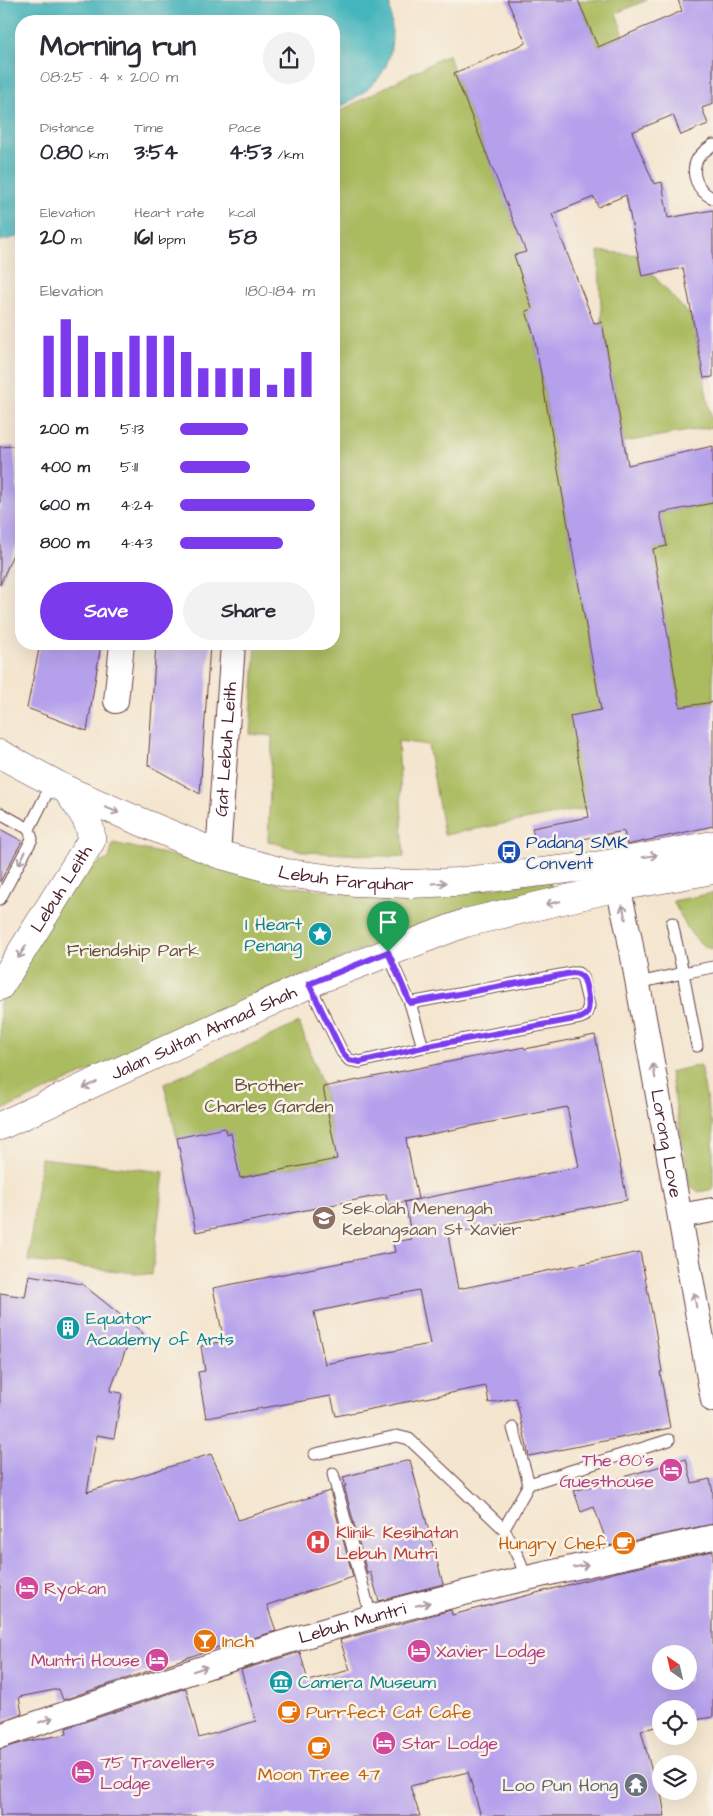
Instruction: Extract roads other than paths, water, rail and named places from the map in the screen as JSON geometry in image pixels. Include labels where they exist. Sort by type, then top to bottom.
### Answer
[{"type":"main road","name":"Lebuh Farquhar","points":[[0,754],[59,786],[218,854],[286,873],[356,882],[408,884],[456,882],[535,874],[602,865],[713,845]]},
{"type":"main road","name":"Lebuh Leith","points":[[1,981],[91,841],[92,833],[89,823],[59,786]]},
{"type":"main road","points":[[618,888],[713,870]]},
{"type":"main road","name":"Jalan Sultan Ahmad Shah","points":[[0,1126],[309,984],[388,952],[465,923],[618,888]]},
{"type":"street","points":[[116,701],[121,650]]},
{"type":"street","name":"Gat Lebuh Leith","points":[[218,854],[233,650]]},
{"type":"street","name":"Lorong Love","points":[[618,888],[638,983],[713,1400]]},
{"type":"street","points":[[680,1216],[713,1210]]},
{"type":"street","name":"Lebuh Muntri","points":[[0,1736],[258,1650],[371,1617],[525,1578],[713,1537]]},
{"type":"lane","points":[[713,145],[704,150],[697,160],[694,170],[696,182],[702,191],[713,198]]},
{"type":"lane","points":[[29,829],[59,786]]},
{"type":"lane","points":[[0,813],[29,829],[32,839],[0,899]]},
{"type":"lane","points":[[672,923],[698,1046]]},
{"type":"lane","points":[[388,952],[410,1003],[423,1047]]},
{"type":"lane","points":[[638,983],[713,967]]},
{"type":"lane","points":[[309,984],[342,1052],[349,1060],[360,1062],[423,1047],[580,1018],[585,1016],[589,1006],[582,976],[578,973],[410,1003]]},
{"type":"lane","points":[[513,1428],[529,1484]]},
{"type":"lane","points":[[315,1454],[397,1436],[409,1439],[504,1529],[520,1561],[525,1578]]},
{"type":"lane","points":[[504,1529],[529,1484],[669,1440]]},
{"type":"lane","points":[[333,1474],[371,1617]]},
{"type":"water","points":[[0,0],[389,0],[392,39],[386,67],[378,79],[367,89],[340,107],[340,15],[15,15],[15,237],[0,241]]},
{"type":"place","name":"Padang SMK Convent","points":[[509,852]]},
{"type":"place","name":"I Heart Penang","points":[[320,934]]},
{"type":"place","name":"Sekolah Menengah Kebangsaan St Xavier","points":[[324,1218]]},
{"type":"place","name":"Equator Academy of Arts","points":[[68,1328]]},
{"type":"place","name":"The 80's Guesthouse","points":[[671,1470]]},
{"type":"place","name":"Klinik Kesihatan Lebuh Mutri","points":[[318,1542]]},
{"type":"place","name":"Hungry Chef","points":[[624,1543]]},
{"type":"place","name":"Ryokan","points":[[27,1588]]},
{"type":"place","name":"Inch","points":[[205,1641]]},
{"type":"place","name":"Xavier Lodge","points":[[419,1651]]},
{"type":"place","name":"Muntri House","points":[[157,1660]]},
{"type":"place","name":"Camera Museum","points":[[281,1682]]},
{"type":"place","name":"Purrfect Cat Cafe","points":[[289,1712]]},
{"type":"place","name":"Star Lodge","points":[[384,1743]]},
{"type":"place","name":"Moon Tree 47","points":[[319,1748]]},
{"type":"place","name":"75 Travellers Lodge","points":[[83,1772]]},
{"type":"place","name":"Loo Pun Hong","points":[[636,1785]]},
{"type":"park label","name":"Friendship Park","points":[[133,950]]},
{"type":"park label","name":"Brother Charles Garden","points":[[269,1095]]}]
